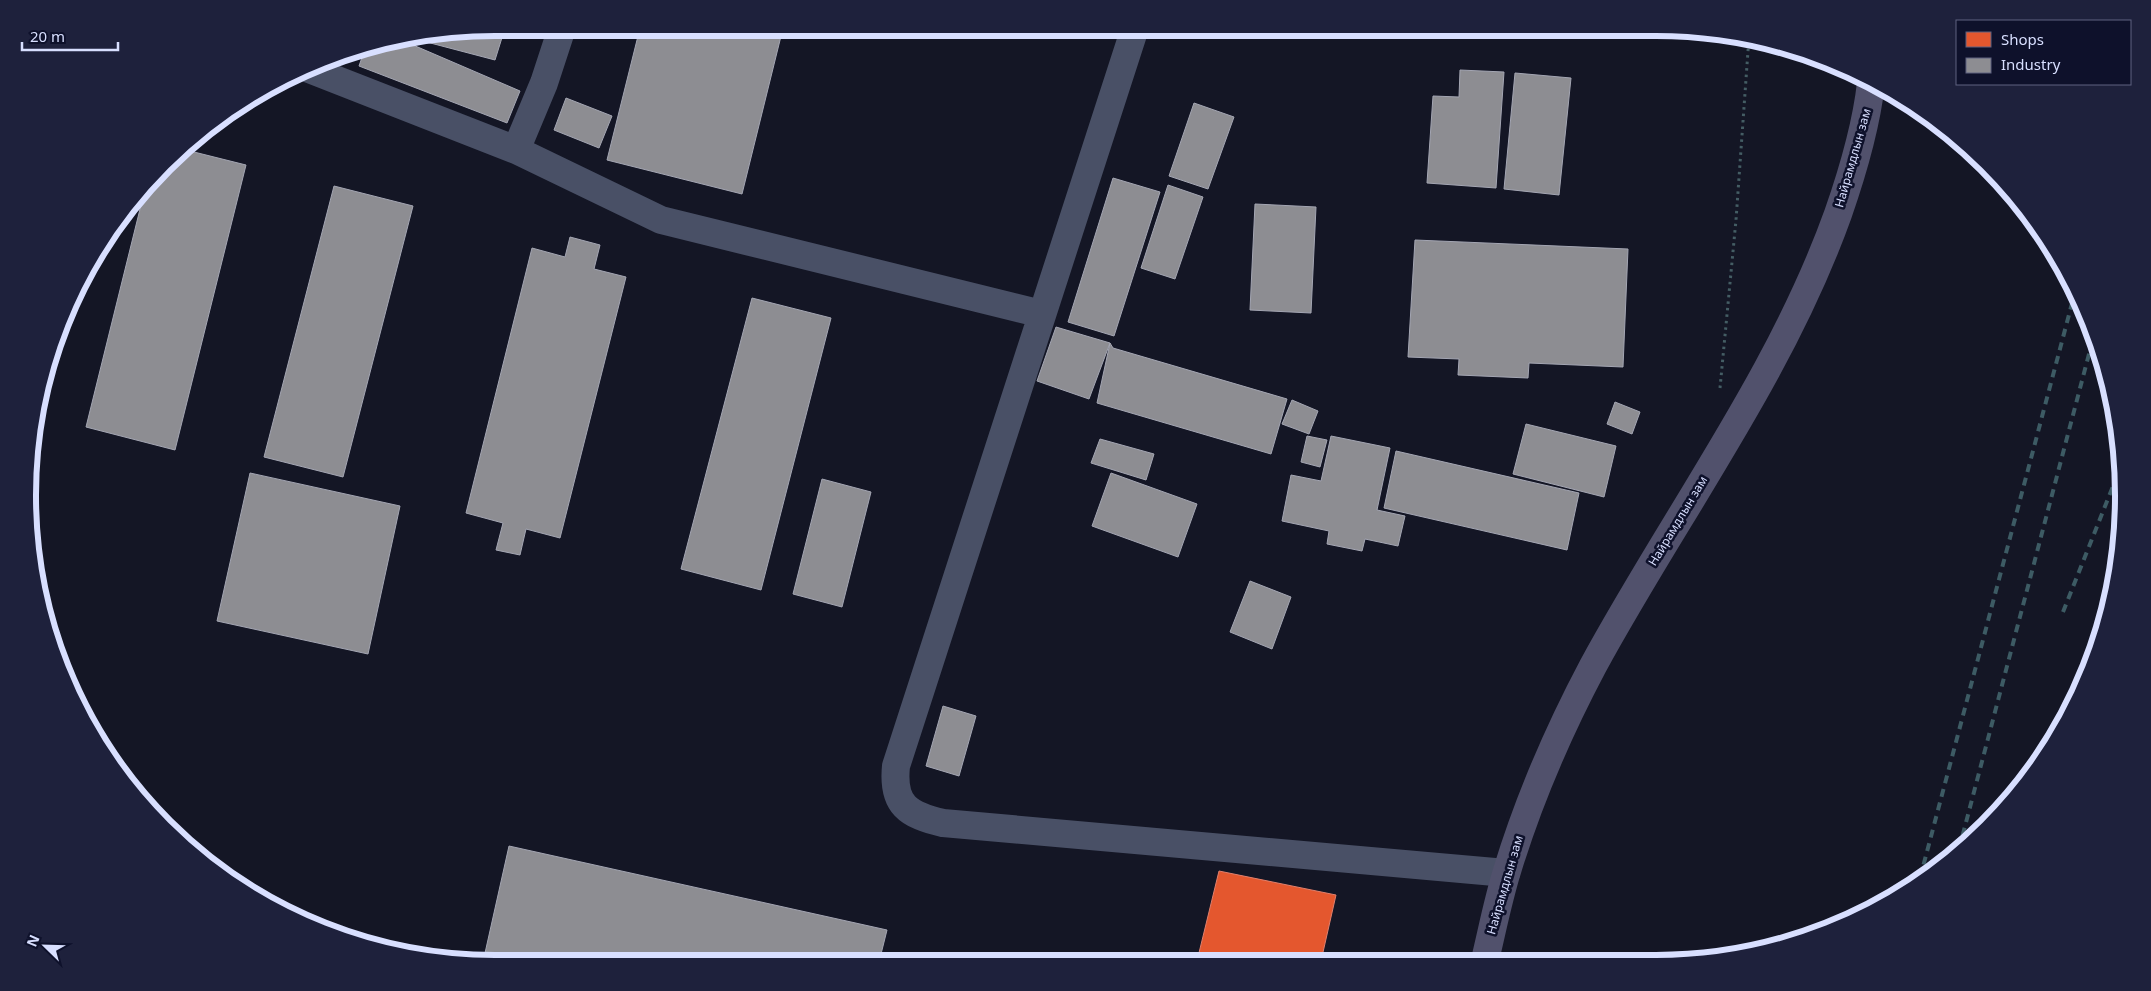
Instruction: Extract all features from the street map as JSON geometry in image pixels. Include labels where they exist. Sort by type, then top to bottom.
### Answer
[{"type":"main road","name":"Найрамдлын зам","points":[[1486,955],[1506,873],[1539,778],[1562,727],[1594,665],[1761,380],[1795,318],[1824,254],[1850,180],[1871,90]]},
{"type":"street","points":[[516,150],[544,84],[559,36]]},
{"type":"street","points":[[1132,36],[896,766],[894,784],[897,795],[908,810],[922,818],[943,823],[1506,873]]},
{"type":"street","points":[[317,72],[516,150],[661,220],[1042,314]]},
{"type":"path","points":[[1720,390],[1736,220],[1748,46]]},
{"type":"building: Shops","points":[[1219,871],[1336,895],[1322,955],[1198,955]]},
{"type":"building: Industry","points":[[502,36],[495,60],[426,42],[465,37]]},
{"type":"building: Industry","points":[[638,36],[781,36],[742,194],[607,160]]},
{"type":"building: Industry","points":[[411,44],[520,91],[507,123],[359,66],[362,57]]},
{"type":"building: Industry","points":[[1460,70],[1504,72],[1496,188],[1427,183],[1433,96],[1459,97]]},
{"type":"building: Industry","points":[[1515,73],[1571,78],[1559,195],[1504,189]]},
{"type":"building: Industry","points":[[566,98],[612,116],[599,148],[554,130]]},
{"type":"building: Industry","points":[[1194,103],[1234,117],[1208,189],[1169,176]]},
{"type":"building: Industry","points":[[192,151],[246,165],[175,450],[86,427],[141,203]]},
{"type":"building: Industry","points":[[1113,178],[1160,192],[1114,336],[1068,322]]},
{"type":"building: Industry","points":[[1168,185],[1203,197],[1175,279],[1141,268]]},
{"type":"building: Industry","points":[[334,186],[413,206],[343,477],[264,457]]},
{"type":"building: Industry","points":[[1255,204],[1316,207],[1311,313],[1250,310]]},
{"type":"building: Industry","points":[[570,237],[600,245],[594,269],[626,277],[560,538],[526,529],[520,555],[496,550],[503,523],[466,513],[532,248],[565,257]]},
{"type":"building: Industry","points":[[1415,240],[1628,249],[1623,367],[1529,363],[1528,378],[1458,375],[1459,359],[1408,357]]},
{"type":"building: Industry","points":[[752,298],[831,318],[761,590],[681,569]]},
{"type":"building: Industry","points":[[1056,327],[1110,343],[1089,399],[1037,381]]},
{"type":"building: Industry","points":[[1110,343],[1113,348],[1287,399],[1271,454],[1097,403]]},
{"type":"building: Industry","points":[[1292,400],[1318,411],[1309,434],[1282,424]]},
{"type":"building: Industry","points":[[1615,402],[1640,412],[1632,434],[1607,424]]},
{"type":"building: Industry","points":[[1526,424],[1616,446],[1604,497],[1513,474]]},
{"type":"building: Industry","points":[[1307,436],[1327,440],[1320,467],[1301,462]]},
{"type":"building: Industry","points":[[1331,436],[1390,448],[1377,510],[1405,516],[1398,546],[1365,539],[1362,551],[1327,544],[1329,531],[1282,521],[1291,475],[1321,481]]},
{"type":"building: Industry","points":[[1100,439],[1154,454],[1146,480],[1091,463]]},
{"type":"building: Industry","points":[[1396,451],[1579,493],[1567,550],[1384,508]]},
{"type":"building: Industry","points":[[250,473],[400,506],[368,654],[217,621]]},
{"type":"building: Industry","points":[[1111,473],[1197,504],[1178,557],[1092,526]]},
{"type":"building: Industry","points":[[822,479],[871,492],[842,607],[793,594]]},
{"type":"building: Industry","points":[[1250,581],[1291,597],[1272,649],[1230,632]]},
{"type":"building: Industry","points":[[943,706],[976,716],[959,776],[926,766]]},
{"type":"building: Industry","points":[[509,846],[887,930],[881,955],[485,955]]},
{"type":"railway","points":[[1922,869],[2072,303]]},
{"type":"railway","points":[[1962,837],[2090,349]]},
{"type":"railway","points":[[2063,612],[2115,482]]}]
